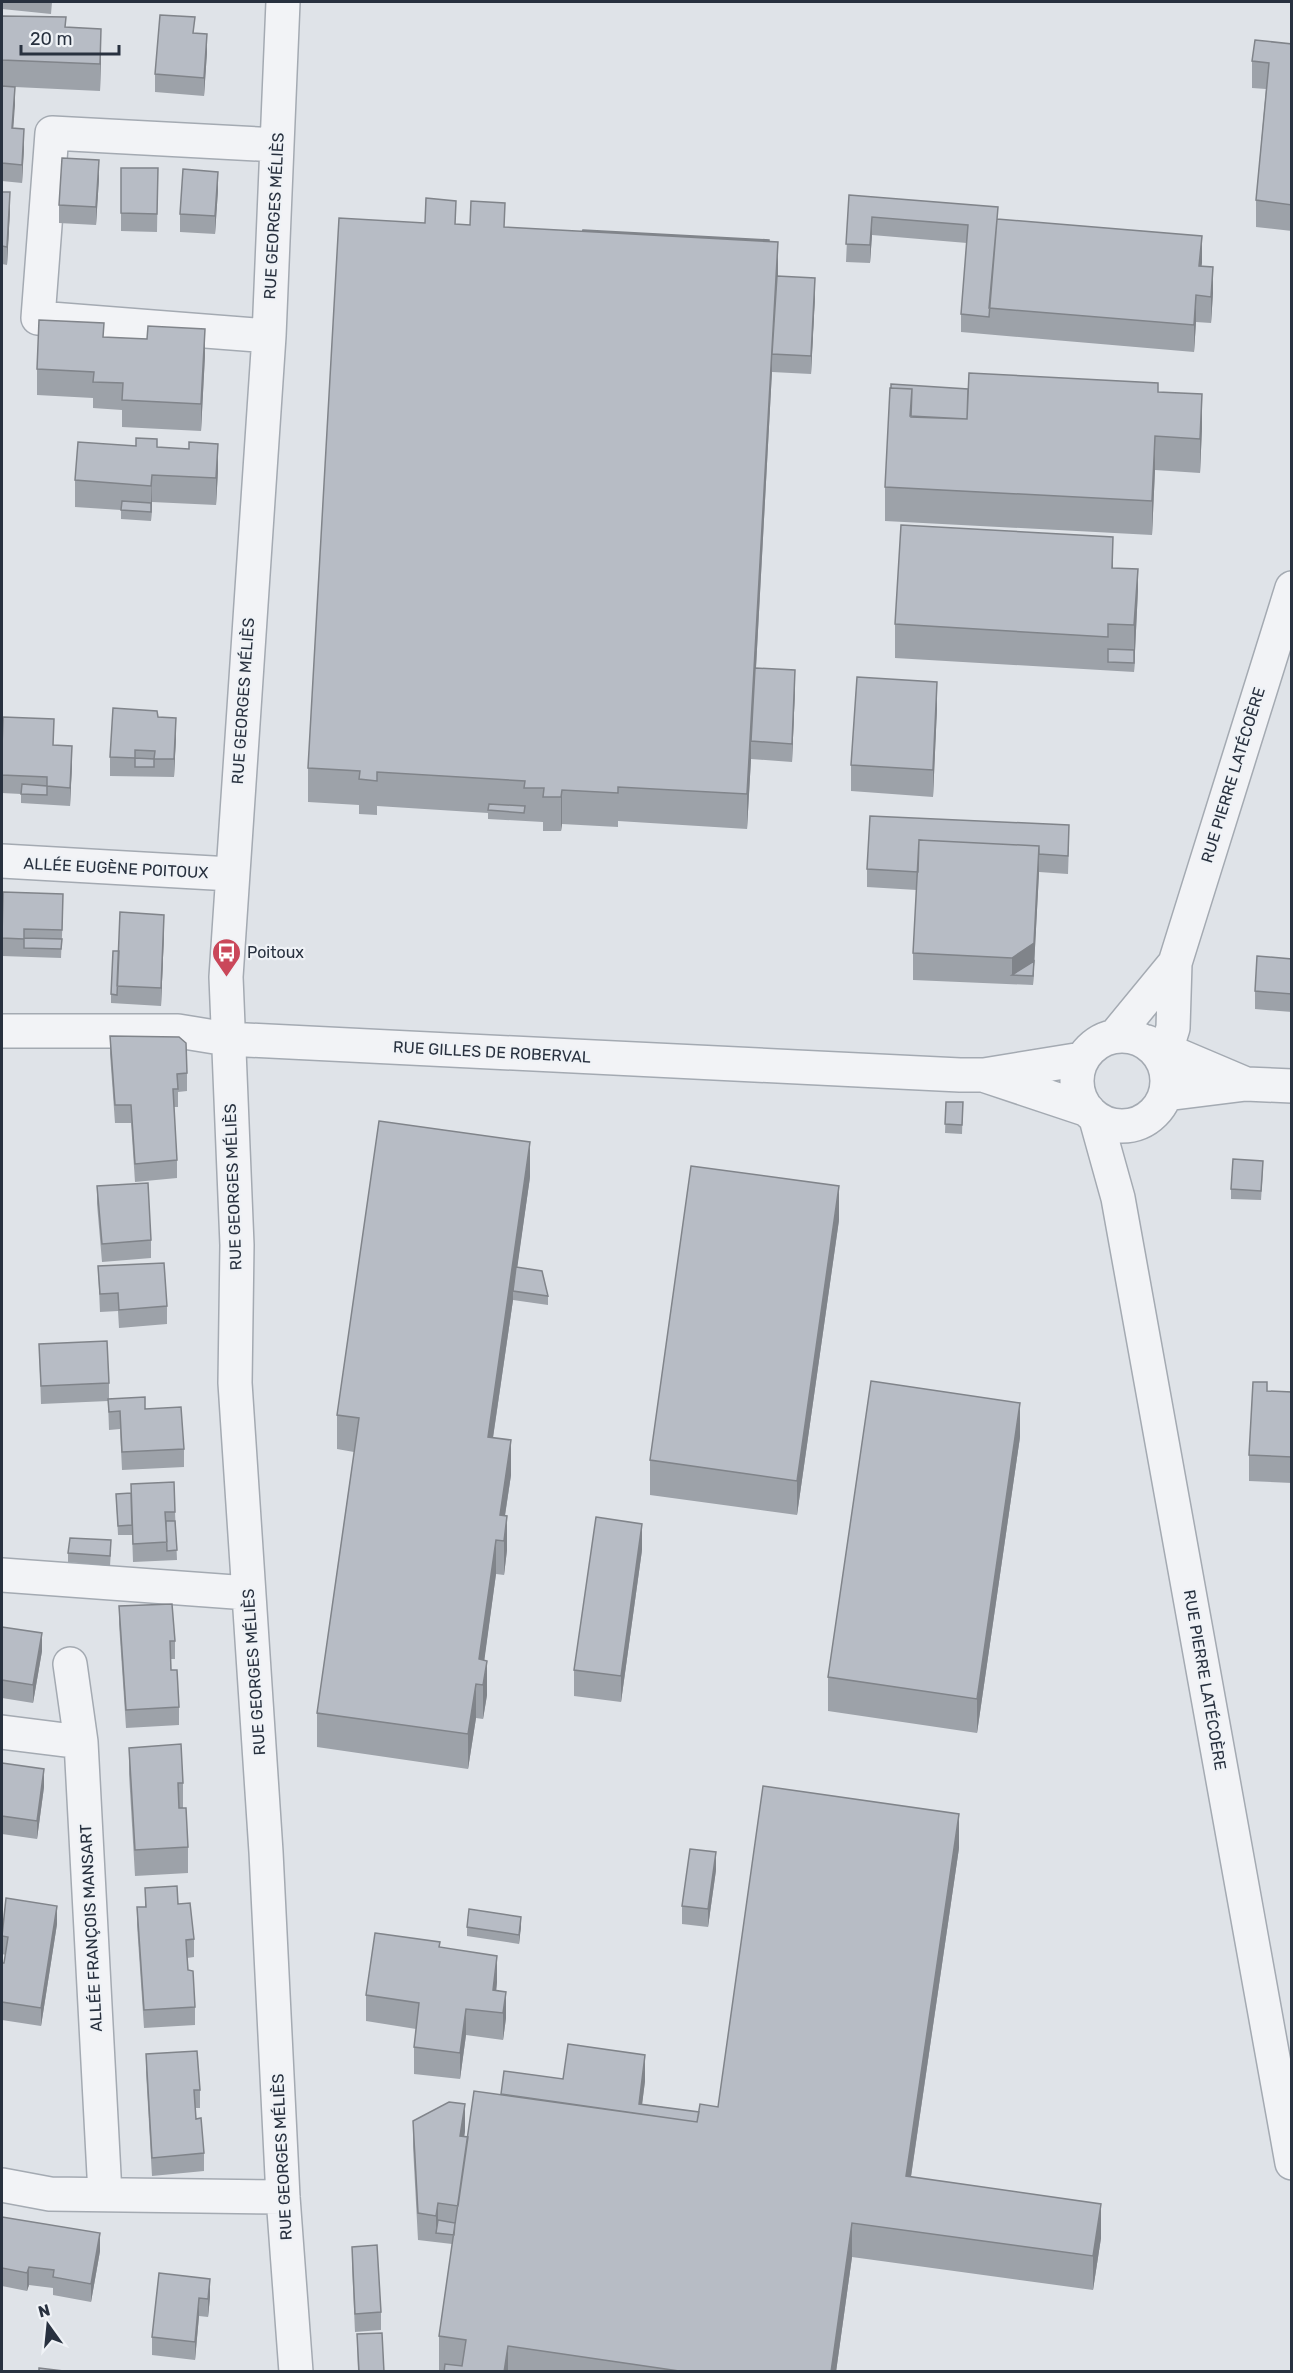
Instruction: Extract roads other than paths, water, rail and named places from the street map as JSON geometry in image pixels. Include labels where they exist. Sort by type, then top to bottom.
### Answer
[{"type":"street","name":"RUE GEORGES MÉLIÈS","points":[[283,2],[269,336],[231,874],[226,977],[237,1245],[235,1383],[266,1852],[283,2197],[296,2372]]},
{"type":"street","points":[[269,336],[38,318],[52,133],[277,145]]},
{"type":"street","name":"RUE PIERRE LATÉCOÈRE","points":[[1148,1047],[1292,588]]},
{"type":"street","name":"ALLÉE EUGÈNE POITOUX","points":[[2,861],[231,874]]},
{"type":"street","name":"RUE PIERRE LATÉCOÈRE","points":[[1148,1047],[1173,1028],[1175,963]]},
{"type":"street","name":"RUE GILLES DE ROBERVAL","points":[[2,1030],[178,1031],[227,1039],[984,1075],[1082,1059]]},
{"type":"street","points":[[1148,1047],[1168,1077],[1166,1094],[1157,1109],[1145,1120],[1129,1125],[1112,1125],[1092,1114],[1080,1099],[1077,1071],[1082,1059],[1096,1044],[1148,1047],[1246,1084]]},
{"type":"street","name":"RUE GILLES DE ROBERVAL","points":[[984,1075],[1092,1114]]},
{"type":"street","points":[[1166,1094],[1246,1084],[1292,1086]]},
{"type":"street","name":"RUE PIERRE LATÉCOÈRE","points":[[1092,1114],[1118,1198],[1292,2163]]},
{"type":"street","name":"RUE PIERRE LATÉCOÈRE","points":[[1118,1198],[1129,1125]]},
{"type":"street","points":[[2,1575],[248,1593]]},
{"type":"street","name":"ALLÉE FRANÇOIS MANSART","points":[[70,1664],[81,1742],[105,2194]]},
{"type":"street","points":[[2,1732],[81,1742]]},
{"type":"street","points":[[2,2185],[50,2194],[283,2197]]},
{"type":"place","name":"Poitoux","points":[[226,978]]}]
